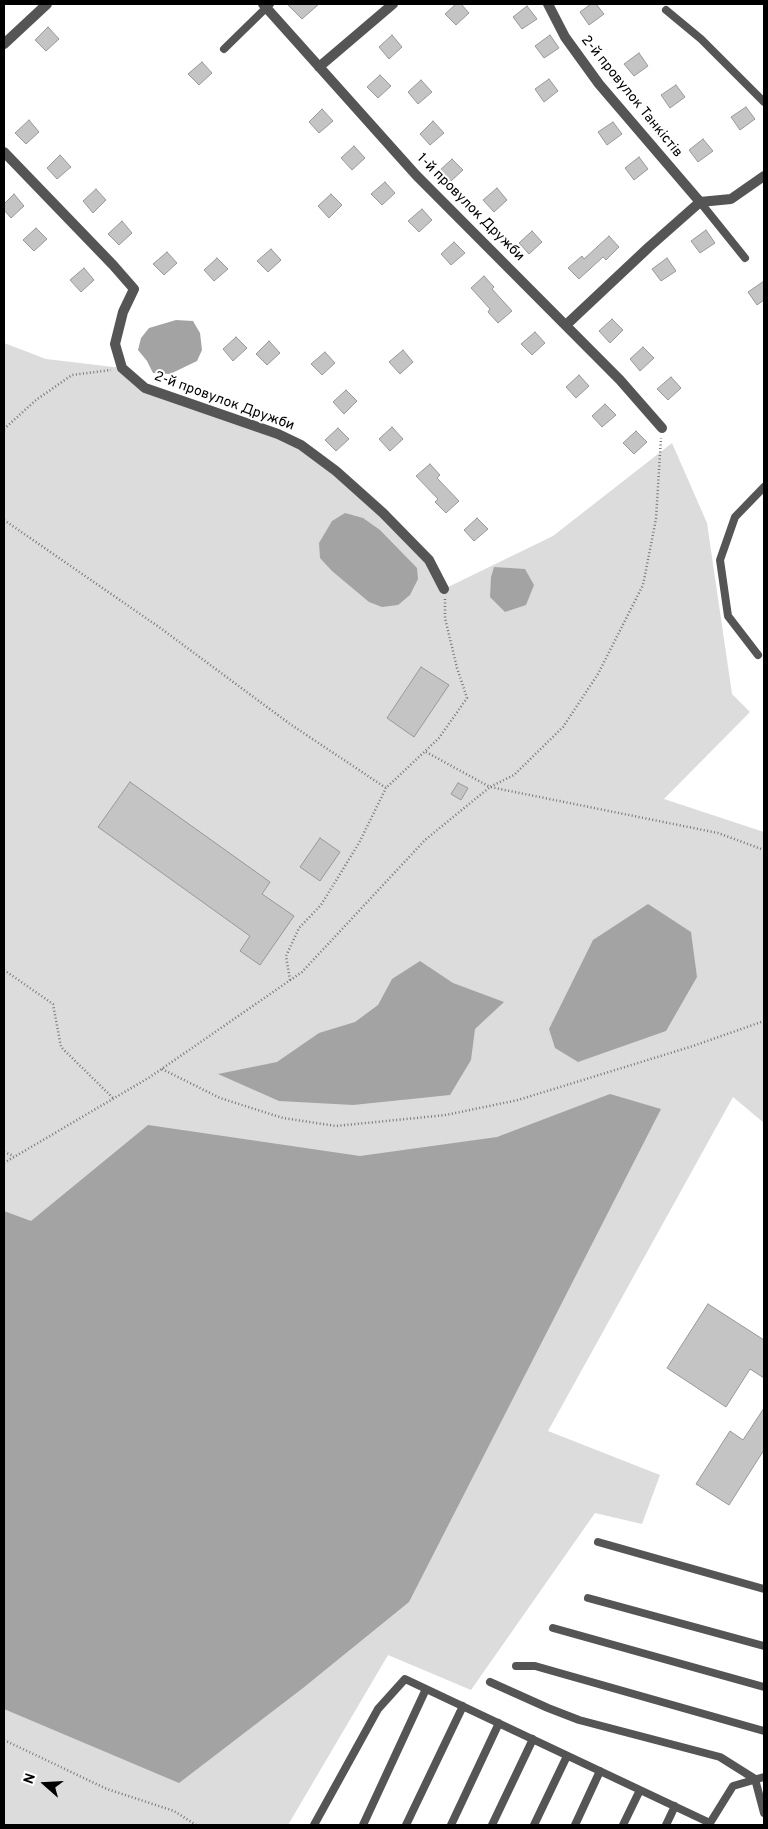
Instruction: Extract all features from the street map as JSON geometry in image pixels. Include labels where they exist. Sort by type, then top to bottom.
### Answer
[{"type":"street","points":[[4,44],[47,4]]},
{"type":"street","points":[[319,67],[393,4]]},
{"type":"street","name":"2-й провулок Танкістів","points":[[548,4],[565,36],[599,84],[700,202]]},
{"type":"street","name":"1-й провулок Дружби","points":[[266,5],[416,175],[620,380],[662,428]]},
{"type":"street","points":[[4,152],[107,258],[134,289],[123,312],[115,344],[122,368]]},
{"type":"street","points":[[566,325],[648,247],[700,202],[731,199],[764,176]]},
{"type":"street","name":"2-й провулок Дружби","points":[[122,368],[145,388],[278,434],[301,444],[356,489],[430,560],[444,589]]},
{"type":"lane","points":[[224,50],[266,5]]},
{"type":"lane","points":[[666,10],[701,39],[764,102]]},
{"type":"lane","points":[[700,202],[746,258]]},
{"type":"lane","points":[[758,655],[728,616],[720,560],[735,517],[764,487]]},
{"type":"lane","points":[[598,1542],[764,1589]]},
{"type":"lane","points":[[588,1598],[764,1646]]},
{"type":"lane","points":[[553,1628],[764,1687]]},
{"type":"lane","points":[[516,1666],[536,1666],[764,1731]]},
{"type":"lane","points":[[314,1825],[378,1710],[405,1679],[675,1806],[711,1825],[733,1786],[764,1777]]},
{"type":"lane","points":[[490,1682],[579,1720],[720,1757],[755,1780],[764,1813]]},
{"type":"lane","points":[[363,1825],[426,1689]]},
{"type":"lane","points":[[406,1825],[463,1706]]},
{"type":"lane","points":[[451,1825],[499,1723]]},
{"type":"lane","points":[[492,1825],[533,1740]]},
{"type":"lane","points":[[534,1825],[567,1756]]},
{"type":"lane","points":[[575,1825],[600,1771]]},
{"type":"lane","points":[[623,1825],[640,1790]]},
{"type":"lane","points":[[666,1825],[675,1806]]},
{"type":"path","points":[[4,429],[36,400],[72,375],[122,368]]},
{"type":"path","points":[[4,1163],[162,1069],[302,972],[425,840],[490,787],[514,775],[562,727],[598,674],[643,585],[656,519],[662,428]]},
{"type":"path","points":[[4,520],[159,627],[290,724],[386,788]]},
{"type":"path","points":[[290,980],[286,956],[298,928],[321,905],[359,843],[386,788],[439,738],[467,698],[457,668],[445,618],[444,589]]},
{"type":"path","points":[[426,752],[490,787],[718,833],[764,850]]},
{"type":"path","points":[[4,970],[53,1004],[60,1047],[114,1098]]},
{"type":"path","points":[[162,1069],[220,1098],[283,1118],[336,1126],[446,1115],[518,1100],[693,1046],[764,1021]]},
{"type":"path","points":[[4,1152],[15,1156]]},
{"type":"path","points":[[4,1740],[107,1789],[174,1811],[196,1825]]},
{"type":"shaded area","points":[[176,320],[193,321],[200,333],[202,350],[197,361],[170,374],[153,373],[147,361],[138,350],[141,338],[149,328]]},
{"type":"shaded area","points":[[4,343],[46,359],[122,368],[145,388],[301,445],[429,560],[444,589],[553,536],[672,443],[707,523],[732,694],[750,712],[664,799],[764,832],[764,1123],[733,1097],[548,1431],[660,1475],[642,1524],[595,1513],[471,1690],[388,1655],[288,1825],[4,1825]]},
{"type":"shaded area","points":[[345,513],[363,518],[380,530],[417,568],[418,579],[410,595],[398,605],[382,607],[369,602],[332,571],[320,558],[319,543],[332,521]]},
{"type":"shaded area","points":[[494,567],[525,569],[534,585],[526,605],[505,612],[490,597],[491,577]]},
{"type":"shaded area","points":[[648,904],[691,932],[697,977],[666,1031],[578,1062],[555,1048],[549,1029],[593,940]]},
{"type":"shaded area","points":[[420,961],[453,983],[504,1002],[475,1029],[471,1060],[450,1095],[353,1105],[279,1101],[218,1074],[277,1062],[319,1033],[355,1022],[378,1005],[392,979]]},
{"type":"shaded area","points":[[610,1094],[661,1109],[409,1602],[303,1688],[179,1783],[4,1709],[4,1211],[31,1221],[148,1125],[360,1156],[497,1137]]},
{"type":"building","points":[[287,4],[319,4],[302,19]]},
{"type":"building","points":[[456,4],[461,4],[469,13],[456,25],[445,14]]},
{"type":"building","points":[[591,4],[596,4],[604,14],[589,25],[580,12]]},
{"type":"building","points":[[527,6],[537,19],[522,29],[513,17]]},
{"type":"building","points":[[48,27],[59,39],[46,51],[35,40]]},
{"type":"building","points":[[392,35],[402,47],[389,59],[379,47]]},
{"type":"building","points":[[550,35],[559,48],[544,58],[535,46]]},
{"type":"building","points":[[639,53],[648,66],[634,76],[624,64]]},
{"type":"building","points":[[202,62],[212,73],[199,85],[188,74]]},
{"type":"building","points":[[380,75],[391,86],[378,98],[367,87]]},
{"type":"building","points":[[549,79],[558,91],[544,102],[535,89]]},
{"type":"building","points":[[421,80],[432,92],[418,104],[408,92]]},
{"type":"building","points":[[676,85],[685,97],[670,108],[661,95]]},
{"type":"building","points":[[746,107],[755,119],[740,130],[731,117]]},
{"type":"building","points":[[322,109],[333,121],[319,133],[309,122]]},
{"type":"building","points":[[29,120],[39,132],[26,144],[15,133]]},
{"type":"building","points":[[433,121],[444,133],[430,145],[420,134]]},
{"type":"building","points":[[613,122],[622,134],[607,145],[598,132]]},
{"type":"building","points":[[703,139],[713,151],[698,162],[689,150]]},
{"type":"building","points":[[354,146],[365,158],[352,170],[341,158]]},
{"type":"building","points":[[60,155],[71,167],[57,179],[47,168]]},
{"type":"building","points":[[639,157],[648,169],[634,180],[625,168]]},
{"type":"building","points":[[452,159],[463,170],[450,182],[439,171]]},
{"type":"building","points":[[385,182],[395,193],[382,205],[371,194]]},
{"type":"building","points":[[497,188],[507,200],[494,212],[483,200]]},
{"type":"building","points":[[96,189],[106,200],[93,213],[83,201]]},
{"type":"building","points":[[14,194],[24,206],[11,218],[4,210],[4,204]]},
{"type":"building","points":[[331,194],[342,205],[329,218],[318,206]]},
{"type":"building","points":[[422,209],[432,220],[419,232],[408,221]]},
{"type":"building","points":[[122,221],[132,233],[119,245],[108,234]]},
{"type":"building","points":[[36,228],[47,239],[34,251],[23,240]]},
{"type":"building","points":[[706,230],[715,243],[700,253],[691,241]]},
{"type":"building","points":[[532,231],[542,242],[529,254],[519,243]]},
{"type":"building","points":[[609,236],[619,247],[606,260],[603,257],[579,279],[568,268],[582,256],[584,259]]},
{"type":"building","points":[[454,242],[465,253],[451,265],[441,254]]},
{"type":"building","points":[[271,249],[281,260],[268,272],[257,261]]},
{"type":"building","points":[[167,252],[177,263],[164,275],[153,264]]},
{"type":"building","points":[[217,258],[228,269],[214,281],[204,270]]},
{"type":"building","points":[[667,258],[676,271],[661,281],[652,269]]},
{"type":"building","points":[[84,268],[94,280],[81,292],[70,280]]},
{"type":"building","points":[[484,276],[494,287],[492,289],[512,311],[498,323],[488,312],[490,309],[471,288]]},
{"type":"building","points":[[764,281],[764,300],[757,305],[748,292]]},
{"type":"building","points":[[612,319],[623,330],[610,343],[599,331]]},
{"type":"building","points":[[535,332],[545,343],[532,355],[521,344]]},
{"type":"building","points":[[236,337],[247,348],[233,361],[223,349]]},
{"type":"building","points":[[269,341],[280,353],[267,365],[256,354]]},
{"type":"building","points":[[643,347],[654,358],[640,371],[630,359]]},
{"type":"building","points":[[403,350],[413,362],[400,374],[389,362]]},
{"type":"building","points":[[325,352],[335,363],[322,375],[311,364]]},
{"type":"building","points":[[579,375],[589,386],[576,398],[566,387]]},
{"type":"building","points":[[671,377],[681,388],[668,400],[657,389]]},
{"type":"building","points":[[346,390],[357,401],[344,414],[333,402]]},
{"type":"building","points":[[605,404],[616,415],[602,427],[592,416]]},
{"type":"building","points":[[392,427],[403,439],[390,451],[379,439]]},
{"type":"building","points":[[338,428],[349,439],[336,451],[325,440]]},
{"type":"building","points":[[636,431],[647,442],[634,454],[623,443]]},
{"type":"building","points":[[430,464],[440,475],[437,478],[459,501],[446,513],[435,502],[438,499],[416,476]]},
{"type":"building","points":[[477,518],[488,529],[474,541],[464,530]]},
{"type":"building","points":[[421,667],[449,685],[414,737],[387,718]]},
{"type":"building","points":[[130,782],[270,882],[262,894],[294,916],[260,965],[240,951],[250,936],[98,827]]},
{"type":"building","points":[[458,783],[468,788],[461,800],[451,794]]},
{"type":"building","points":[[320,838],[340,852],[320,881],[300,867]]},
{"type":"building","points":[[708,1304],[764,1340],[764,1378],[750,1369],[726,1407],[667,1368]]},
{"type":"building","points":[[764,1408],[764,1450],[729,1505],[696,1484],[730,1431],[743,1440]]}]
